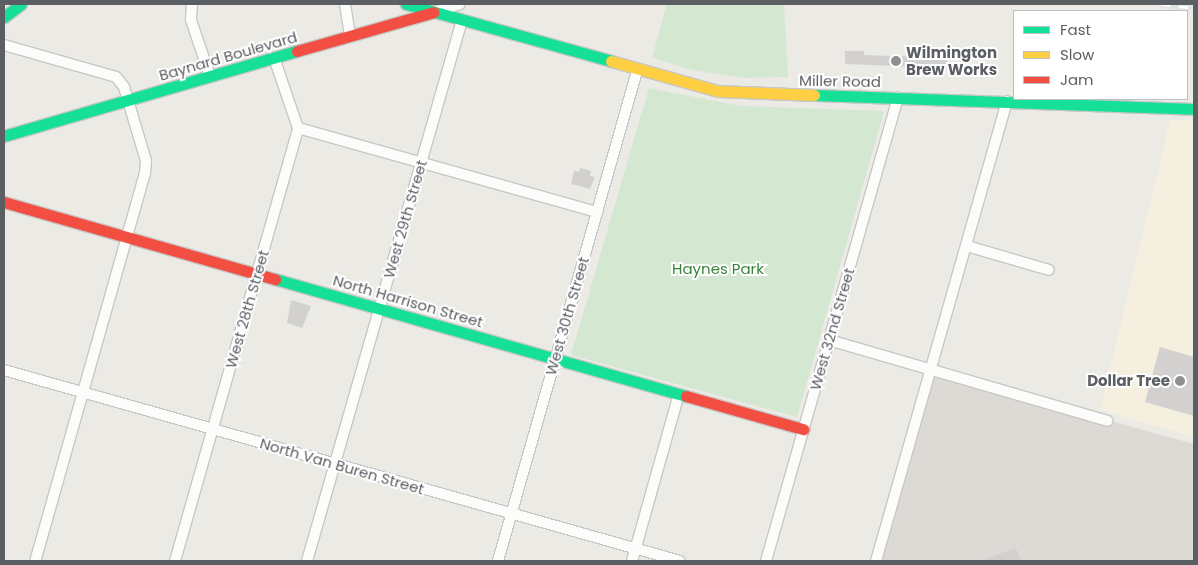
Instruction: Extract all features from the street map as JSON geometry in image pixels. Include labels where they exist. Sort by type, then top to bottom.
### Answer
[{"type":"street","points":[[4,18],[21,4]]},
{"type":"street","points":[[192,4],[191,20],[210,76]]},
{"type":"street","points":[[345,4],[350,36]]},
{"type":"street","name":"Miller Road","points":[[406,4],[638,71],[730,93],[898,97],[1194,109]]},
{"type":"street","name":"Baynard Boulevard","points":[[4,136],[460,4]]},
{"type":"street","name":"West 29th Street","points":[[307,561],[462,20]]},
{"type":"street","points":[[4,46],[116,77],[124,87],[146,166],[35,561]]},
{"type":"street","points":[[274,58],[298,128],[597,212]]},
{"type":"street","name":"West 30th Street","points":[[498,561],[638,71]]},
{"type":"street","name":"West 32nd Street","points":[[766,561],[898,97]]},
{"type":"street","points":[[876,561],[1007,101]]},
{"type":"street","name":"West 28th Street","points":[[175,561],[298,128]]},
{"type":"street","name":"North Harrison Street","points":[[4,202],[803,429]]},
{"type":"street","points":[[967,246],[1049,270]]},
{"type":"street","points":[[829,340],[929,371],[1107,421]]},
{"type":"street","name":"North Van Buren Street","points":[[4,370],[680,561]]},
{"type":"street","points":[[632,561],[679,394]]},
{"type":"shaded area","points":[[1170,120],[1194,120],[1194,437],[1100,410]]},
{"type":"shaded area","points":[[929,371],[1194,444],[1194,561],[875,561]]},
{"type":"green space","points":[[667,4],[784,4],[788,77],[744,78],[692,70],[652,58]]},
{"type":"green space","name":"Haynes Park","points":[[649,88],[740,106],[884,111],[797,417],[571,355]]},
{"type":"building","name":"Wilmington Brew Works","points":[[845,51],[864,51],[864,55],[947,58],[947,68],[845,64]]},
{"type":"building","points":[[580,168],[591,171],[590,176],[595,177],[590,189],[571,184],[574,171],[579,172]]},
{"type":"building","points":[[291,300],[311,306],[302,328],[287,323]]},
{"type":"building","points":[[1160,347],[1194,357],[1194,416],[1145,402]]},
{"type":"building","points":[[1016,548],[1021,561],[982,560]]},
{"type":"railway","points":[[1161,4],[1194,8]]},
{"type":"traffic: fast","points":[[4,17],[21,4]]},
{"type":"traffic: fast","points":[[406,4],[611,61]]},
{"type":"traffic: fast","points":[[4,136],[297,51]]},
{"type":"traffic: fast","points":[[814,95],[1194,109]]},
{"type":"traffic: fast","points":[[275,279],[686,396]]},
{"type":"traffic: slow","points":[[611,61],[718,91],[814,95]]},
{"type":"traffic: jam","points":[[297,51],[434,12]]},
{"type":"traffic: jam","points":[[4,202],[275,279]]},
{"type":"traffic: jam","points":[[686,396],[803,429]]},
{"type":"place","name":"Wilmington Brew Works","points":[[896,61]]},
{"type":"place","name":"Dollar Tree","points":[[1180,381]]}]
